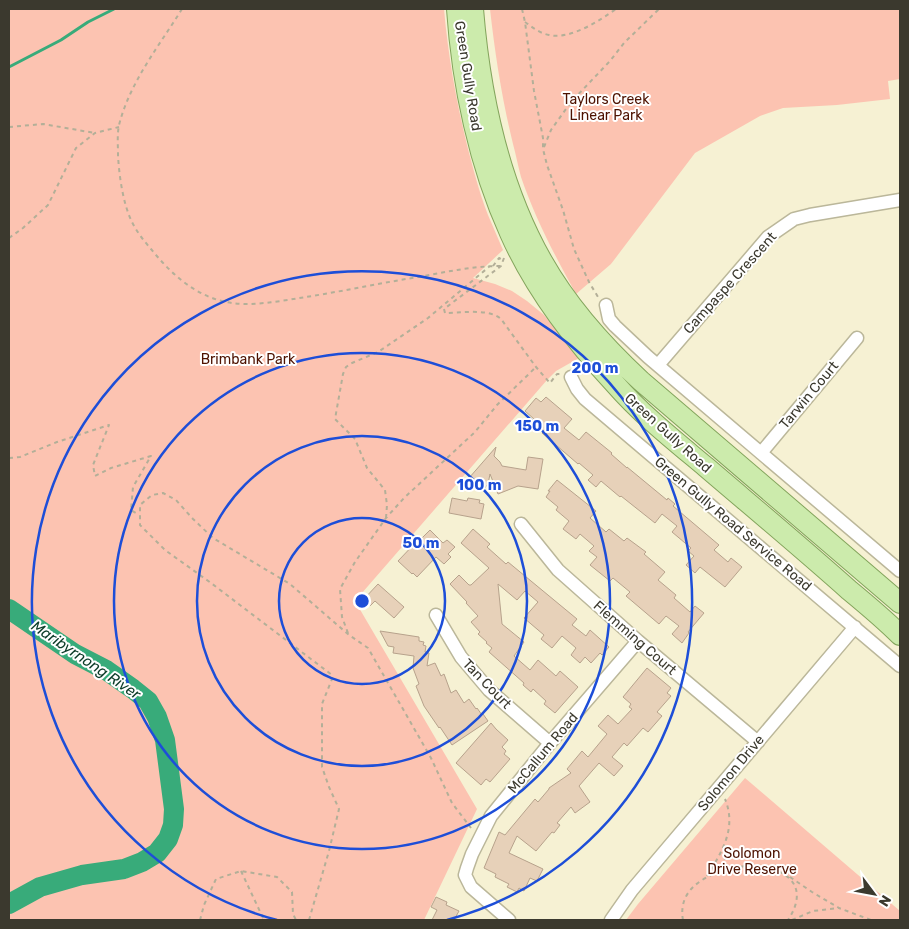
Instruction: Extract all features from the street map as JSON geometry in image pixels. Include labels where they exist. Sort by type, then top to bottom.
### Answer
[{"type":"main road","name":"Green Gully Road","points":[[457,9],[462,60],[469,98],[489,178],[498,205],[518,250],[558,313],[587,352],[616,385],[657,426],[820,564],[900,635]]},
{"type":"main road","name":"Green Gully Road","points":[[473,9],[480,69],[498,155],[525,228],[542,261],[562,293],[615,358],[900,603]]},
{"type":"street","name":"Campaspe Crescent","points":[[658,365],[768,238],[782,227],[794,219],[810,215],[900,200]]},
{"type":"street","points":[[606,306],[609,319],[615,326],[658,365],[900,571]]},
{"type":"street","name":"Tarwin Court","points":[[761,453],[857,338]]},
{"type":"street","name":"Green Gully Road Service Road","points":[[571,377],[585,399],[900,666]]},
{"type":"street","name":"Flemming Court","points":[[521,524],[558,570],[638,641],[758,742]]},
{"type":"street","name":"Tan Court","points":[[436,615],[461,657],[489,690],[550,743]]},
{"type":"street","name":"Solomon Drive","points":[[611,920],[632,890],[855,628]]},
{"type":"street","name":"McCallum Road","points":[[509,920],[471,887],[465,875],[469,861],[492,816],[550,743],[638,641]]},
{"type":"path","points":[[182,9],[146,65],[130,95],[119,127],[118,144],[120,181],[131,221],[155,254],[178,277],[198,292],[216,300],[231,304],[249,304],[281,301],[469,268],[500,266]]},
{"type":"path","points":[[522,9],[547,165],[574,249],[595,293],[606,306]]},
{"type":"path","points":[[525,22],[548,36],[560,37],[601,20],[616,9]]},
{"type":"path","points":[[543,149],[551,130],[571,102],[610,61],[624,43],[659,9]]},
{"type":"path","points":[[9,127],[43,124],[95,133],[119,127]]},
{"type":"path","points":[[9,238],[48,205],[76,148],[95,133]]},
{"type":"path","points":[[386,518],[385,490],[367,468],[355,439],[335,419],[346,367],[378,352],[428,318],[492,266],[499,258],[503,260]]},
{"type":"path","points":[[492,273],[444,309],[445,313],[485,313],[496,315],[550,383],[557,374],[566,374],[571,377]]},
{"type":"path","points":[[349,635],[342,618],[340,589],[355,562],[386,518],[404,498],[475,432],[497,406],[536,367]]},
{"type":"path","points":[[9,458],[20,457],[57,442],[109,425],[93,465],[96,476],[111,468],[151,456],[133,487],[131,510],[140,516]]},
{"type":"path","points":[[309,920],[339,809],[328,787],[322,767],[322,704],[332,679],[332,674],[165,550],[140,525],[140,505],[152,496],[163,494],[176,500],[213,538],[290,584],[349,635],[368,648],[431,758],[452,803],[480,840]]},
{"type":"path","points":[[706,878],[724,846],[730,827],[730,812],[725,799]]},
{"type":"path","points":[[724,846],[724,856],[728,869]]},
{"type":"path","points":[[683,920],[683,904],[688,893],[700,881],[728,869],[750,865],[769,867],[839,908],[871,920]]},
{"type":"path","points":[[200,920],[216,879],[240,871],[277,877],[292,892],[293,914],[296,920]]},
{"type":"path","points":[[240,871],[264,920]]},
{"type":"path","points":[[788,920],[797,902],[796,888],[789,877]]},
{"type":"path","points":[[792,920],[814,912],[839,908]]},
{"type":"green space","name":"Brimbank Park","points":[[9,9],[444,9],[453,77],[467,145],[476,180],[503,250],[473,278],[512,291],[527,301],[544,315],[579,358],[556,371],[547,380],[355,601],[477,809],[424,920],[9,920]]},
{"type":"green space","name":"Taylors Creek Linear Park","points":[[490,9],[900,9],[900,79],[888,81],[890,99],[837,105],[783,108],[760,116],[695,153],[611,264],[576,294],[546,237],[521,177],[502,93]]},
{"type":"green space","name":"Solomon Drive Reserve","points":[[745,778],[900,911],[900,920],[626,920]]},
{"type":"building","points":[[546,397],[572,419],[564,428],[579,440],[586,432],[627,468],[667,500],[668,498],[675,504],[673,506],[719,545],[714,550],[728,562],[731,558],[742,567],[725,587],[700,567],[695,573],[686,565],[694,556],[688,551],[691,548],[672,532],[677,526],[662,514],[655,523],[601,481],[596,487],[588,480],[593,475],[542,433],[543,427],[525,411],[536,398],[541,402]]},
{"type":"building","points":[[496,447],[494,456],[502,466],[526,470],[528,457],[543,459],[538,489],[518,486],[498,494],[490,474],[488,484],[483,490],[469,478]]},
{"type":"building","points":[[557,480],[596,511],[590,518],[606,532],[609,529],[624,541],[627,538],[646,552],[644,554],[665,572],[658,580],[676,595],[674,598],[690,612],[695,606],[704,613],[688,632],[682,643],[672,634],[679,626],[666,616],[659,624],[626,596],[630,592],[613,578],[610,581],[590,565],[597,557],[589,551],[594,546],[580,534],[576,539],[563,529],[569,521],[556,510],[558,507],[546,497],[550,491],[548,491]]},
{"type":"building","points":[[452,498],[467,501],[468,498],[480,500],[479,503],[484,504],[481,519],[449,513]]},
{"type":"building","points":[[473,529],[490,544],[487,547],[506,564],[508,562],[577,619],[572,625],[586,636],[590,630],[609,647],[591,663],[585,657],[580,663],[571,655],[576,648],[562,636],[552,648],[541,639],[544,635],[524,618],[538,602],[525,591],[517,600],[498,584],[502,624],[524,642],[514,656],[530,670],[538,660],[556,676],[560,671],[578,687],[555,713],[544,704],[546,701],[533,689],[531,692],[523,685],[524,683],[489,652],[492,648],[478,634],[480,632],[471,622],[478,616],[450,584],[459,575],[471,585],[489,568],[461,543]]},
{"type":"building","points":[[430,530],[443,543],[447,540],[455,547],[448,554],[451,557],[444,564],[436,557],[417,577],[398,561]]},
{"type":"building","points":[[378,584],[404,607],[394,618],[375,601],[370,606],[363,600]]},
{"type":"building","points":[[380,631],[419,637],[419,641],[424,642],[423,645],[426,646],[425,652],[429,653],[427,666],[435,663],[441,676],[444,674],[451,693],[456,690],[464,703],[469,699],[488,721],[452,745],[424,706],[416,686],[419,684],[413,668],[414,656],[393,653],[394,647],[388,646]]},
{"type":"building","points":[[647,668],[671,688],[667,693],[671,696],[657,712],[662,716],[648,732],[643,728],[627,746],[624,743],[612,757],[623,766],[614,776],[599,763],[579,786],[590,802],[575,813],[571,807],[557,823],[560,825],[554,833],[552,832],[536,851],[517,836],[509,853],[543,869],[537,881],[530,878],[524,891],[519,888],[517,892],[507,887],[509,884],[495,877],[496,874],[484,868],[499,832],[505,835],[535,799],[538,802],[549,788],[571,773],[567,769],[582,751],[588,757],[607,734],[598,726],[608,715],[618,724],[632,709],[629,707],[631,704],[623,697]]},
{"type":"building","points":[[491,723],[508,740],[502,747],[506,751],[504,754],[510,759],[490,782],[486,779],[481,785],[456,763]]},
{"type":"building","points":[[436,897],[447,902],[446,905],[459,911],[454,920],[432,920],[437,910],[431,907]]},
{"type":"waterway","points":[[9,67],[61,40],[88,22],[114,9]]},
{"type":"waterway","name":"Maribyrnong River","points":[[9,609],[75,654],[106,670],[148,701],[157,717],[165,740],[174,809],[173,825],[168,839],[157,853],[142,862],[124,869],[82,875],[40,887],[9,904]]}]
